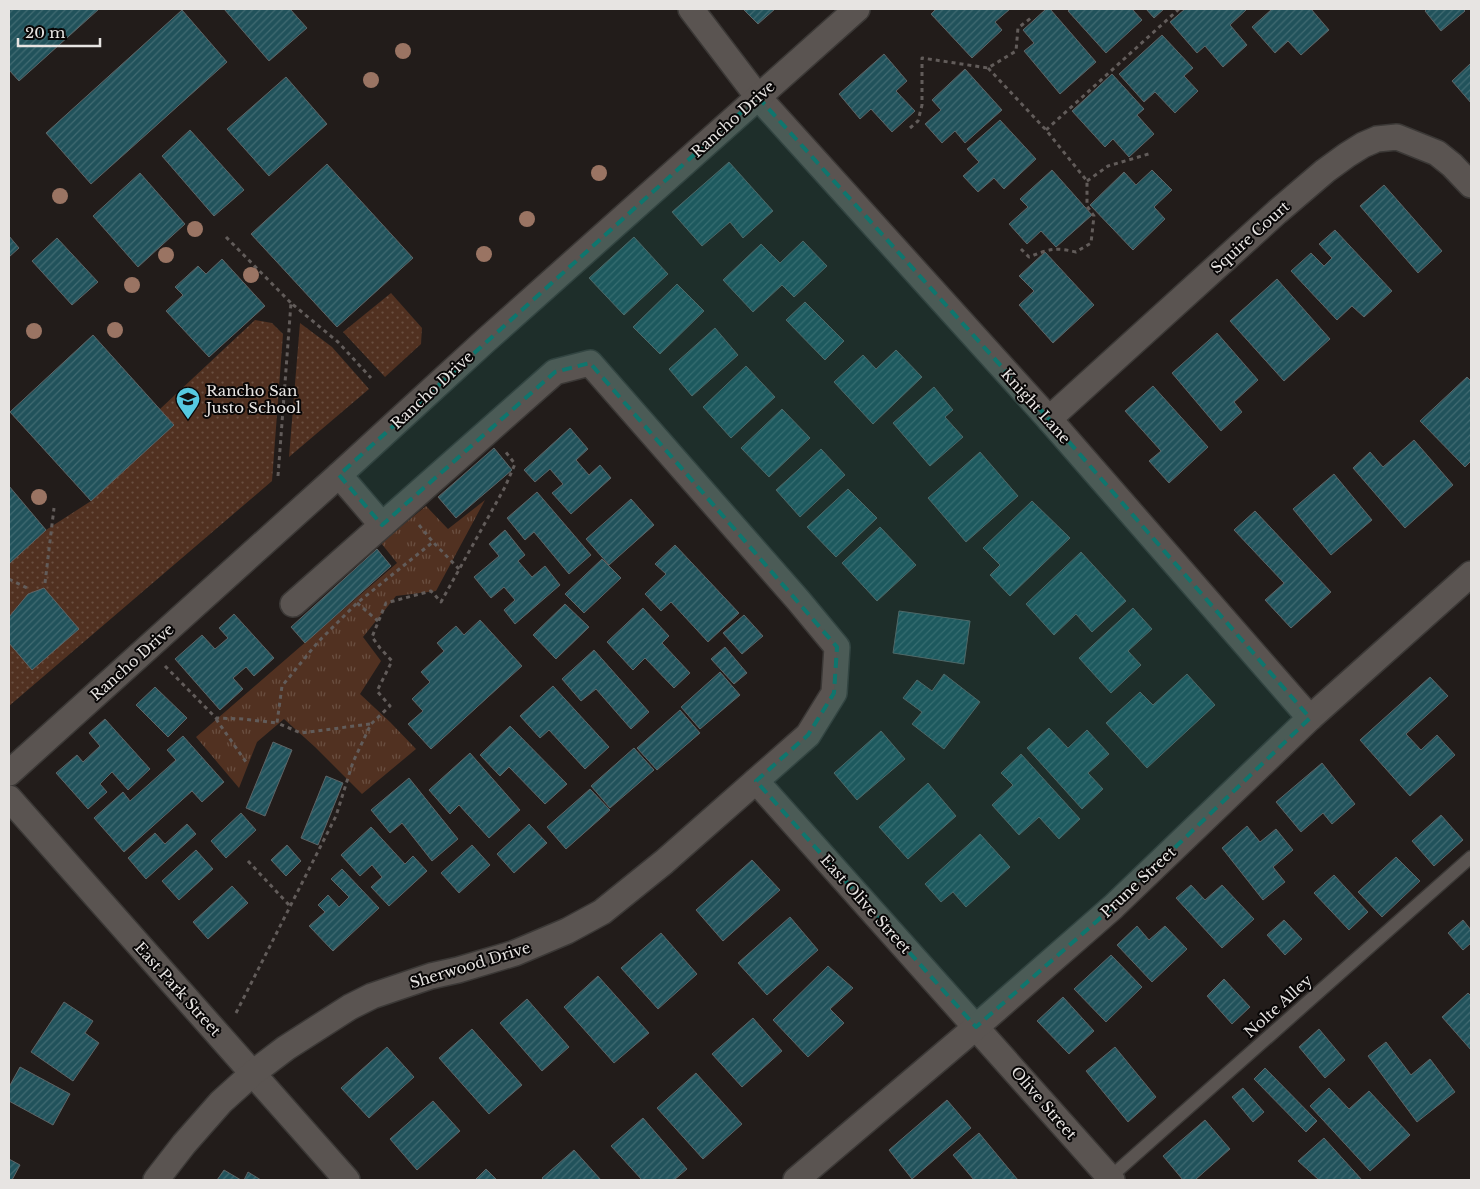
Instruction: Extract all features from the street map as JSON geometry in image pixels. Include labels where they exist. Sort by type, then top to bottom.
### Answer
[{"type":"street","name":"Knight Lane","points":[[691,9],[758,97],[1049,419],[1310,718]]},
{"type":"street","name":"Rancho Drive","points":[[9,773],[340,475],[484,341],[857,9]]},
{"type":"street","name":"Squire Court","points":[[1049,419],[1277,212],[1324,171],[1363,145],[1377,139],[1396,137],[1437,153],[1452,165],[1471,185]]},
{"type":"street","name":"Sherwood Drive","points":[[156,1180],[215,1109],[253,1073],[286,1048],[342,1012],[372,996],[432,976],[515,953],[567,931],[602,912],[664,862],[808,735],[834,694],[837,647],[590,363],[555,372],[382,525]]},
{"type":"street","points":[[293,604],[382,525],[340,475]]},
{"type":"street","name":"Prune Street","points":[[796,1180],[976,1026],[1112,906],[1310,718],[1471,574]]},
{"type":"street","name":"East Olive Street","points":[[756,781],[976,1026]]},
{"type":"street","name":"East Park Street","points":[[9,798],[347,1180]]},
{"type":"street","name":"Olive Street","points":[[976,1026],[1110,1179]]},
{"type":"lane","name":"Nolte Alley","points":[[1110,1179],[1471,857]]},
{"type":"path","points":[[1046,130],[1179,9]]},
{"type":"path","points":[[988,68],[1016,51],[1018,28],[1031,18]]},
{"type":"path","points":[[910,128],[918,121],[922,105],[922,58],[988,68],[1046,130],[1087,181],[1087,206],[1094,216],[1091,243],[1076,252],[1062,248],[1049,249],[1029,257],[1020,248]]},
{"type":"path","points":[[1087,181],[1108,166],[1152,153]]},
{"type":"path","points":[[226,237],[291,303],[338,342],[371,378]]},
{"type":"path","points":[[278,476],[291,303]]},
{"type":"path","points":[[235,1014],[336,816],[353,762],[371,724],[390,706],[377,691],[392,661],[372,637],[386,603],[431,591],[441,602],[505,487],[515,464],[503,448]]},
{"type":"path","points":[[45,583],[54,508]]},
{"type":"path","points":[[277,723],[282,686],[318,642],[357,603],[433,542],[459,569]]},
{"type":"path","points":[[9,578],[29,589]]},
{"type":"path","points":[[357,603],[378,621]]},
{"type":"path","points":[[148,648],[216,718],[246,762]]},
{"type":"path","points":[[216,718],[277,723],[301,733],[371,724]]},
{"type":"path","points":[[248,861],[290,906]]},
{"type":"highlighted area","points":[[758,97],[1049,419],[1310,718],[1113,907],[976,1027],[756,781],[808,735],[834,693],[837,647],[590,363],[555,372],[382,525],[339,475]]},
{"type":"green space","points":[[391,293],[422,328],[421,344],[385,377],[343,332]]},
{"type":"green space","points":[[255,320],[272,323],[283,334],[272,481],[9,706],[9,564],[46,530],[91,501],[174,425],[160,409]]},
{"type":"green space","points":[[300,323],[332,347],[369,389],[289,457]]},
{"type":"green space","points":[[485,500],[436,591],[396,596],[363,637],[381,661],[360,694],[416,749],[362,794],[284,719],[257,742],[239,788],[196,737],[397,563],[381,543],[426,506],[448,529]]},
{"type":"building","points":[[10,9],[99,9],[19,81],[9,70]]},
{"type":"building","points":[[224,9],[290,9],[307,28],[269,61]]},
{"type":"building","points":[[743,9],[775,9],[758,24]]},
{"type":"building","points":[[936,9],[1010,9],[995,22],[1002,30],[972,58],[931,14]]},
{"type":"building","points":[[1046,9],[1050,9],[1096,62],[1060,94],[1024,51],[1034,43],[1023,30]]},
{"type":"building","points":[[1070,9],[1132,9],[1142,20],[1106,53],[1068,11]]},
{"type":"building","points":[[1146,9],[1164,9],[1154,18]]},
{"type":"building","points":[[1185,9],[1245,9],[1230,25],[1247,45],[1223,67],[1205,46],[1197,53],[1170,22]]},
{"type":"building","points":[[1272,9],[1311,9],[1329,30],[1301,55],[1288,41],[1275,53],[1252,27]]},
{"type":"building","points":[[1427,9],[1463,9],[1465,11],[1441,31],[1425,11]]},
{"type":"building","points":[[182,10],[227,62],[91,184],[46,133]]},
{"type":"building","points":[[1162,35],[1193,68],[1184,76],[1198,91],[1175,113],[1155,92],[1144,102],[1119,74]]},
{"type":"building","points":[[884,54],[907,81],[896,91],[915,111],[892,132],[871,109],[860,119],[839,94]]},
{"type":"building","points":[[1471,63],[1471,103],[1452,81]]},
{"type":"building","points":[[965,69],[1002,110],[965,143],[955,131],[942,143],[925,124],[941,110],[932,100]]},
{"type":"building","points":[[1112,74],[1144,109],[1137,115],[1154,134],[1129,157],[1113,139],[1105,147],[1072,111]]},
{"type":"building","points":[[286,77],[327,124],[269,176],[227,129]]},
{"type":"building","points":[[1000,120],[1036,159],[1004,189],[994,178],[978,192],[963,176],[979,162],[967,149]]},
{"type":"building","points":[[190,130],[244,190],[214,216],[162,156]]},
{"type":"building","points":[[729,162],[773,211],[743,238],[730,222],[702,246],[672,212]]},
{"type":"building","points":[[327,164],[413,258],[337,327],[251,234]]},
{"type":"building","points":[[1052,170],[1092,215],[1056,247],[1041,231],[1027,244],[1009,224],[1028,207],[1020,199]]},
{"type":"building","points":[[1152,170],[1172,190],[1154,207],[1165,219],[1133,250],[1090,205],[1124,172],[1136,185]]},
{"type":"building","points":[[140,173],[185,224],[138,267],[93,216]]},
{"type":"building","points":[[1384,185],[1442,251],[1418,273],[1360,206]]},
{"type":"building","points":[[1335,230],[1392,291],[1364,317],[1352,306],[1337,320],[1291,271],[1311,253],[1324,266],[1332,258],[1319,244]]},
{"type":"building","points":[[9,236],[19,248],[9,257]]},
{"type":"building","points":[[634,237],[668,274],[624,315],[589,278]]},
{"type":"building","points":[[57,238],[98,282],[72,305],[32,261]]},
{"type":"building","points":[[803,241],[827,266],[794,297],[782,285],[753,312],[723,280],[761,244],[780,263]]},
{"type":"building","points":[[1045,252],[1094,305],[1053,343],[1019,305],[1034,291],[1019,276]]},
{"type":"building","points":[[222,259],[265,306],[209,357],[166,311],[183,295],[175,287],[198,266],[206,274]]},
{"type":"building","points":[[1277,279],[1330,339],[1284,381],[1230,321]]},
{"type":"building","points":[[677,284],[704,311],[660,354],[633,327]]},
{"type":"building","points":[[805,302],[844,341],[825,360],[786,320]]},
{"type":"building","points":[[715,328],[738,355],[692,396],[669,369]]},
{"type":"building","points":[[1217,333],[1258,380],[1234,402],[1242,412],[1221,431],[1172,373]]},
{"type":"building","points":[[93,335],[174,425],[91,501],[10,412]]},
{"type":"building","points":[[896,350],[922,377],[873,424],[834,382],[863,355],[876,369]]},
{"type":"building","points":[[746,366],[775,397],[731,438],[703,407]]},
{"type":"building","points":[[1467,377],[1471,381],[1471,461],[1465,467],[1420,421]]},
{"type":"building","points":[[1153,386],[1208,447],[1169,483],[1149,461],[1161,451],[1125,411]]},
{"type":"building","points":[[934,387],[953,410],[945,417],[963,437],[930,466],[893,423]]},
{"type":"building","points":[[782,409],[810,438],[769,477],[741,448]]},
{"type":"building","points":[[570,428],[588,449],[576,460],[589,475],[600,465],[611,478],[571,514],[552,493],[563,484],[550,469],[535,482],[524,470]]},
{"type":"building","points":[[1414,440],[1453,485],[1405,528],[1353,468],[1370,452],[1383,467]]},
{"type":"building","points":[[494,448],[512,470],[456,518],[438,497]]},
{"type":"building","points":[[821,449],[845,475],[800,517],[776,490]]},
{"type":"building","points":[[980,452],[1018,496],[966,542],[928,498]]},
{"type":"building","points":[[1334,474],[1372,520],[1331,555],[1293,509]]},
{"type":"building","points":[[9,486],[46,530],[9,564]]},
{"type":"building","points":[[848,489],[877,518],[836,557],[807,527]]},
{"type":"building","points":[[537,492],[591,555],[569,574],[534,532],[525,540],[507,518]]},
{"type":"building","points":[[631,499],[654,525],[609,565],[586,539]]},
{"type":"building","points":[[1032,501],[1070,538],[1010,596],[990,575],[1000,565],[983,548]]},
{"type":"building","points":[[1255,511],[1331,592],[1291,628],[1265,600],[1284,583],[1234,530]]},
{"type":"building","points":[[880,527],[916,565],[877,601],[842,563]]},
{"type":"building","points":[[505,530],[525,555],[518,561],[532,577],[545,566],[560,585],[515,624],[504,610],[515,600],[504,587],[491,598],[474,577],[499,556],[489,544]]},
{"type":"building","points":[[675,545],[739,613],[708,642],[671,602],[661,611],[645,594],[666,574],[655,564]]},
{"type":"building","points":[[377,549],[391,566],[305,643],[291,627]]},
{"type":"building","points":[[1081,552],[1126,601],[1092,632],[1076,614],[1054,635],[1026,604]]},
{"type":"building","points":[[602,559],[621,578],[584,613],[565,594]]},
{"type":"building","points":[[44,588],[79,629],[32,670],[9,643],[9,617],[28,594]]},
{"type":"building","points":[[565,604],[589,627],[556,659],[533,635]]},
{"type":"building","points":[[643,608],[669,636],[662,643],[690,673],[674,688],[645,658],[633,670],[607,642]]},
{"type":"building","points":[[1133,608],[1152,629],[1128,651],[1141,665],[1111,693],[1079,658]]},
{"type":"building","points":[[899,611],[970,621],[964,664],[893,653]]},
{"type":"building","points":[[234,614],[274,658],[254,676],[246,667],[233,678],[243,689],[220,710],[175,659],[202,635],[215,649],[228,638],[219,628]]},
{"type":"building","points":[[744,615],[763,636],[742,654],[723,633]]},
{"type":"building","points":[[480,620],[522,666],[431,749],[408,724],[423,711],[412,699],[430,682],[421,672],[444,651],[437,643],[456,626],[464,635]]},
{"type":"building","points":[[725,647],[747,673],[734,684],[711,659]]},
{"type":"building","points":[[594,650],[649,712],[631,729],[596,689],[581,701],[562,679]]},
{"type":"building","points":[[720,672],[740,695],[700,729],[681,707]]},
{"type":"building","points":[[944,674],[980,702],[944,749],[912,724],[922,712],[903,698],[917,680],[932,691]]},
{"type":"building","points":[[1187,674],[1215,705],[1147,768],[1106,723],[1140,692],[1153,705]]},
{"type":"building","points":[[1430,677],[1448,696],[1406,734],[1421,750],[1437,735],[1455,755],[1410,796],[1360,740]]},
{"type":"building","points":[[553,686],[609,747],[585,769],[549,730],[540,738],[520,716]]},
{"type":"building","points":[[155,687],[187,718],[168,737],[136,705]]},
{"type":"building","points":[[680,710],[700,733],[657,770],[637,748]]},
{"type":"building","points":[[105,719],[150,769],[128,790],[112,772],[100,784],[107,792],[88,809],[56,773],[77,755],[83,762],[100,746],[89,733]]},
{"type":"building","points":[[510,726],[567,784],[545,804],[509,767],[500,776],[480,755]]},
{"type":"building","points":[[1049,728],[1068,748],[1087,730],[1109,754],[1088,773],[1103,789],[1082,809],[1027,748]]},
{"type":"building","points":[[881,731],[905,759],[857,800],[834,773]]},
{"type":"building","points":[[183,736],[224,782],[202,802],[192,791],[124,852],[94,818],[123,792],[130,801],[176,760],[167,750]]},
{"type":"building","points":[[273,742],[292,750],[265,816],[246,808]]},
{"type":"building","points":[[634,748],[654,770],[610,808],[591,786]]},
{"type":"building","points":[[470,753],[520,810],[489,838],[459,805],[450,814],[429,790]]},
{"type":"building","points":[[1021,754],[1080,819],[1059,839],[1039,817],[1019,835],[992,805],[1013,785],[1001,773]]},
{"type":"building","points":[[1322,763],[1355,804],[1332,824],[1323,813],[1301,832],[1276,802]]},
{"type":"building","points":[[326,776],[343,783],[318,845],[301,838]]},
{"type":"building","points":[[409,778],[458,839],[432,861],[402,823],[390,833],[371,810]]},
{"type":"building","points":[[928,783],[956,816],[908,859],[879,827]]},
{"type":"building","points":[[590,789],[610,810],[566,849],[547,827]]},
{"type":"building","points":[[241,813],[256,830],[226,858],[211,841]]},
{"type":"building","points":[[1441,815],[1463,840],[1434,866],[1412,841]]},
{"type":"building","points":[[187,824],[196,834],[146,879],[128,858],[155,833],[165,844]]},
{"type":"building","points":[[529,824],[547,843],[514,873],[497,854]]},
{"type":"building","points":[[1247,826],[1260,842],[1276,829],[1293,850],[1273,867],[1285,882],[1263,900],[1222,848]]},
{"type":"building","points":[[371,827],[405,864],[413,856],[427,871],[389,906],[371,887],[382,877],[372,865],[360,876],[341,855]]},
{"type":"building","points":[[980,834],[1010,867],[966,907],[953,892],[941,902],[925,884]]},
{"type":"building","points":[[287,845],[301,861],[286,876],[271,860]]},
{"type":"building","points":[[472,845],[490,865],[459,893],[441,873]]},
{"type":"building","points":[[196,850],[213,869],[179,900],[162,881]]},
{"type":"building","points":[[1396,857],[1420,881],[1382,917],[1358,892]]},
{"type":"building","points":[[752,860],[780,890],[723,941],[696,910]]},
{"type":"building","points":[[342,869],[379,908],[333,951],[309,926],[325,912],[318,905],[328,895],[339,907],[349,897],[331,879]]},
{"type":"building","points":[[1334,875],[1368,912],[1349,930],[1314,893]]},
{"type":"building","points":[[1191,885],[1205,900],[1222,885],[1254,919],[1222,948],[1176,898]]},
{"type":"building","points":[[232,886],[248,903],[208,939],[193,922]]},
{"type":"building","points":[[790,917],[818,950],[767,995],[738,963]]},
{"type":"building","points":[[1284,920],[1302,939],[1285,955],[1267,935]]},
{"type":"building","points":[[1463,920],[1471,930],[1471,943],[1463,950],[1448,933]]},
{"type":"building","points":[[1137,926],[1149,940],[1165,926],[1187,949],[1152,982],[1117,945]]},
{"type":"building","points":[[661,933],[697,974],[658,1009],[621,968]]},
{"type":"building","points":[[1111,955],[1142,987],[1106,1022],[1074,989]]},
{"type":"building","points":[[828,966],[853,988],[830,1009],[844,1023],[808,1057],[773,1020]]},
{"type":"building","points":[[598,976],[649,1033],[614,1063],[564,1007]]},
{"type":"building","points":[[1224,979],[1250,1007],[1232,1024],[1207,996]]},
{"type":"building","points":[[1468,993],[1471,996],[1471,1050],[1442,1017]]},
{"type":"building","points":[[1063,997],[1094,1031],[1069,1054],[1037,1021]]},
{"type":"building","points":[[527,999],[569,1047],[542,1071],[500,1023]]},
{"type":"building","points":[[64,1002],[93,1021],[85,1033],[99,1043],[73,1081],[31,1052]]},
{"type":"building","points":[[753,1018],[782,1051],[742,1087],[712,1054]]},
{"type":"building","points":[[472,1029],[522,1085],[489,1114],[439,1058]]},
{"type":"building","points":[[1319,1029],[1345,1060],[1325,1078],[1299,1047]]},
{"type":"building","points":[[1386,1042],[1411,1075],[1430,1059],[1455,1092],[1417,1122],[1368,1056]]},
{"type":"building","points":[[387,1047],[414,1077],[369,1118],[341,1088]]},
{"type":"building","points":[[1115,1047],[1156,1097],[1128,1122],[1086,1071]]},
{"type":"building","points":[[20,1067],[70,1094],[53,1125],[9,1101],[9,1087]]},
{"type":"building","points":[[1265,1068],[1317,1121],[1306,1132],[1254,1079]]},
{"type":"building","points":[[696,1073],[742,1124],[703,1159],[657,1108]]},
{"type":"building","points":[[1243,1088],[1264,1112],[1253,1122],[1232,1097]]},
{"type":"building","points":[[1329,1088],[1349,1109],[1369,1091],[1410,1135],[1370,1171],[1310,1106]]},
{"type":"building","points":[[947,1100],[971,1128],[912,1179],[889,1150]]},
{"type":"building","points":[[433,1101],[460,1131],[417,1170],[390,1139]]},
{"type":"building","points":[[643,1118],[687,1169],[674,1180],[642,1180],[611,1146]]},
{"type":"building","points":[[1205,1120],[1230,1149],[1195,1180],[1183,1180],[1163,1156]]},
{"type":"building","points":[[979,1133],[1018,1180],[974,1180],[953,1155]]},
{"type":"building","points":[[1324,1138],[1362,1180],[1319,1180],[1298,1161]]},
{"type":"building","points":[[574,1150],[601,1180],[544,1180],[542,1178]]},
{"type":"building","points":[[9,1159],[20,1165],[12,1180],[9,1180]]},
{"type":"building","points":[[486,1169],[497,1180],[475,1180]]},
{"type":"building","points":[[224,1170],[241,1180],[217,1180]]},
{"type":"building","points":[[248,1172],[261,1180],[244,1180]]},
{"type":"place","name":"Rancho San Justo School","points":[[188,420]]}]
